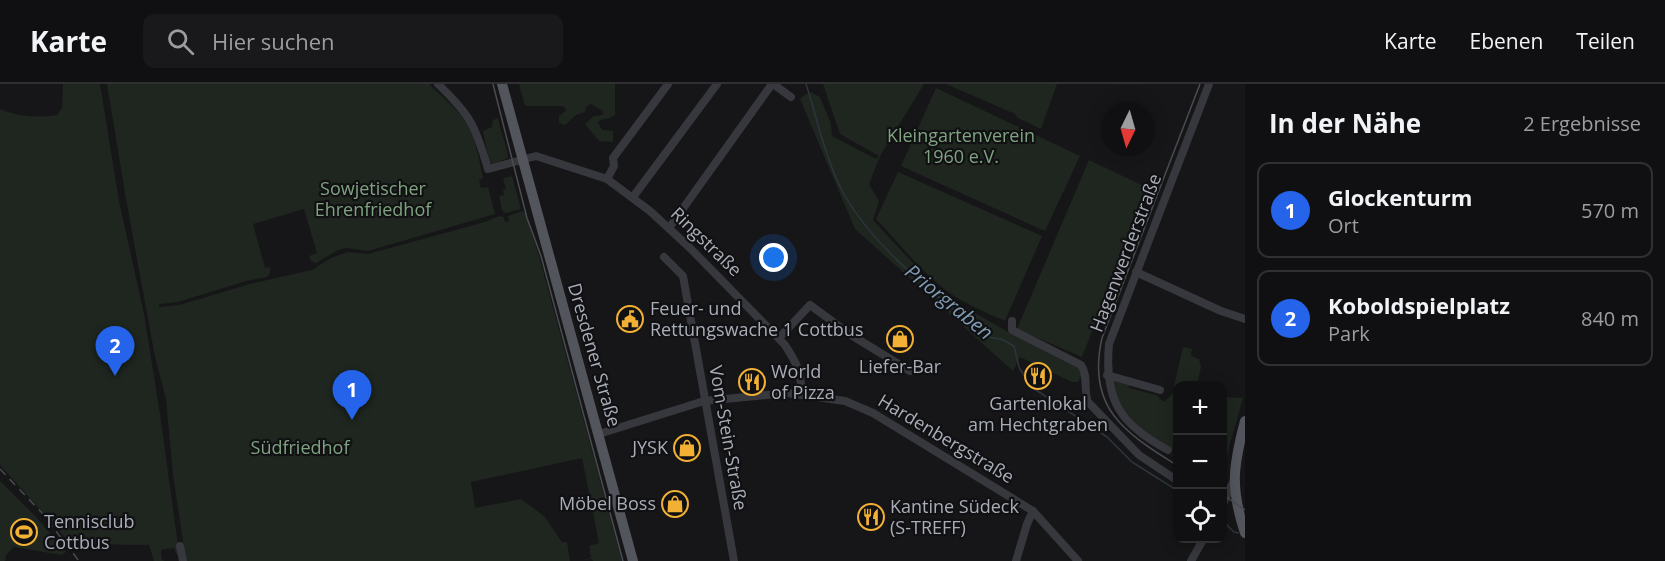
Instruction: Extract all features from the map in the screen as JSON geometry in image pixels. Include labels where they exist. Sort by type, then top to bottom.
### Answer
[{"type":"main road","name":"Dresdener Straße","points":[[502,84],[633,561]]},
{"type":"main road","points":[[1245,421],[1237,452],[1233,482],[1237,508],[1245,533]]},
{"type":"street","name":"Ringstraße","points":[[438,84],[471,121],[488,169],[536,156],[607,179],[633,197],[669,228],[778,338],[796,363],[803,391]]},
{"type":"street","points":[[607,179],[614,166],[613,158],[668,84]]},
{"type":"street","points":[[633,197],[717,84]]},
{"type":"street","points":[[669,228],[772,84],[791,97]]},
{"type":"street","name":"Hagenwerderstraße","points":[[1168,450],[1148,439],[1126,420],[1118,408],[1107,375],[1111,336],[1209,84]]},
{"type":"street","name":"Vom-Stein-Straße","points":[[664,257],[683,276],[734,561]]},
{"type":"street","points":[[1136,272],[1221,311],[1245,319]]},
{"type":"street","points":[[778,338],[810,305],[910,371]]},
{"type":"street","points":[[1012,321],[1012,330],[1081,365],[1086,374],[1085,394],[1088,402],[1138,455],[1173,478]]},
{"type":"street","points":[[1107,375],[1160,390]]},
{"type":"street","name":"Hardenbergstraße","points":[[599,434],[704,401],[803,391],[845,400],[873,413],[1033,511],[1078,561]]},
{"type":"street","points":[[1227,495],[1233,482]]},
{"type":"street","points":[[1227,507],[1237,508]]},
{"type":"street","points":[[1017,561],[1033,511]]},
{"type":"street","points":[[1191,561],[1201,543]]},
{"type":"street","points":[[180,546],[183,561]]},
{"type":"green space","points":[[63,84],[100,84],[119,201],[144,314],[179,553],[176,554],[174,548],[161,550],[162,560],[165,561],[154,561],[149,545],[71,544],[0,465],[0,109],[28,116],[57,115],[62,108]]},
{"type":"green space","points":[[107,84],[429,84],[466,122],[477,149],[483,178],[479,180],[481,188],[488,187],[495,214],[368,251],[346,248],[338,250],[316,263],[311,261],[309,256],[317,253],[304,209],[253,224],[265,268],[270,267],[267,277],[246,281],[178,302],[159,304],[159,307],[179,305],[250,284],[312,270],[331,258],[348,252],[368,254],[485,222],[499,216],[504,217],[505,222],[509,221],[508,216],[522,211],[525,213],[539,256],[622,561],[583,560],[591,558],[589,546],[599,543],[582,458],[471,482],[475,508],[521,499],[544,516],[562,542],[567,542],[570,561],[186,561],[173,475],[166,399],[155,357]]},
{"type":"green space","points":[[519,84],[615,84],[615,115],[598,122],[602,130],[613,131],[613,142],[599,141],[585,124],[594,116],[603,115],[603,111],[591,104],[586,107],[585,112],[576,115],[565,125],[559,123],[559,116],[567,110],[563,106],[525,106]]},
{"type":"green space","points":[[823,84],[924,84],[880,156],[869,184],[879,201],[873,220],[948,298],[1010,333],[1079,367],[1082,374],[1078,382],[1072,382],[1020,357],[1013,371],[855,229],[800,99],[811,92],[820,97],[831,124],[832,136],[876,159],[879,156],[840,134]]},
{"type":"green space","points":[[946,84],[1057,84],[1041,129],[1018,118],[1015,114]]},
{"type":"green space","name":"Kleingartenverein 1960 e.V.","points":[[936,88],[1080,156],[1045,231],[901,166]]},
{"type":"green space","points":[[498,118],[508,158],[493,164],[489,161],[483,131],[492,127],[493,120]]},
{"type":"green space","points":[[1089,160],[1148,188],[1082,357],[1017,329]]},
{"type":"green space","points":[[898,172],[1042,236],[1005,321],[951,294],[921,268],[876,219]]},
{"type":"green space","points":[[512,176],[521,209],[505,213],[502,210],[499,196],[504,195],[503,190],[506,189],[503,178]]},
{"type":"green space","points":[[1183,347],[1192,349],[1191,356],[1199,359],[1201,367],[1198,381],[1175,381]]},
{"type":"green space","points":[[1110,380],[1156,395],[1164,402],[1173,393],[1173,448],[1150,437],[1120,407]]},
{"type":"green space","points":[[1227,397],[1243,398],[1227,457]]},
{"type":"green space","name":"Tennisclub Cottbus","points":[[0,481],[36,517],[66,552],[61,555],[14,547],[6,555],[5,561],[0,561]]},
{"type":"waterway","name":"Priorgraben","points":[[806,84],[827,155],[838,183],[874,236],[929,289],[987,337],[1001,339],[1014,346],[1019,367],[1030,386],[1107,437],[1132,462],[1175,489]]},
{"type":"waterway","name":"Priorgraben","points":[[1227,525],[1238,533]]},
{"type":"tram line","points":[[493,84],[527,218],[541,256],[623,561]]},
{"type":"tram line","points":[[1173,463],[1142,442],[1114,416],[1105,401],[1098,362],[1102,338],[1200,84]]},
{"type":"tram line","points":[[1227,497],[1245,510]]},
{"type":"railway","points":[[0,469],[42,513],[79,561]]},
{"type":"place","name":"Feuer- und Rettungswache 1 Cottbus","points":[[630,319]]},
{"type":"place","name":"Liefer-Bar","points":[[900,339]]},
{"type":"place","name":"Koboldspielplatz","points":[[115,376]]},
{"type":"place","name":"Gartenlokal am Hechtgraben","points":[[1038,376]]},
{"type":"place","name":"World of Pizza","points":[[752,382]]},
{"type":"place","name":"Glockenturm","points":[[352,420]]},
{"type":"place","name":"JYSK","points":[[687,448]]},
{"type":"place","name":"Möbel Boss","points":[[675,504]]},
{"type":"place","name":"Kantine Südeck (S-TREFF)","points":[[871,517]]},
{"type":"place","name":"Tennisclub Cottbus","points":[[24,532]]},
{"type":"park label","name":"Sowjetischer Ehrenfriedhof","points":[[373,199]]},
{"type":"park label","name":"Südfriedhof","points":[[300,448]]}]
